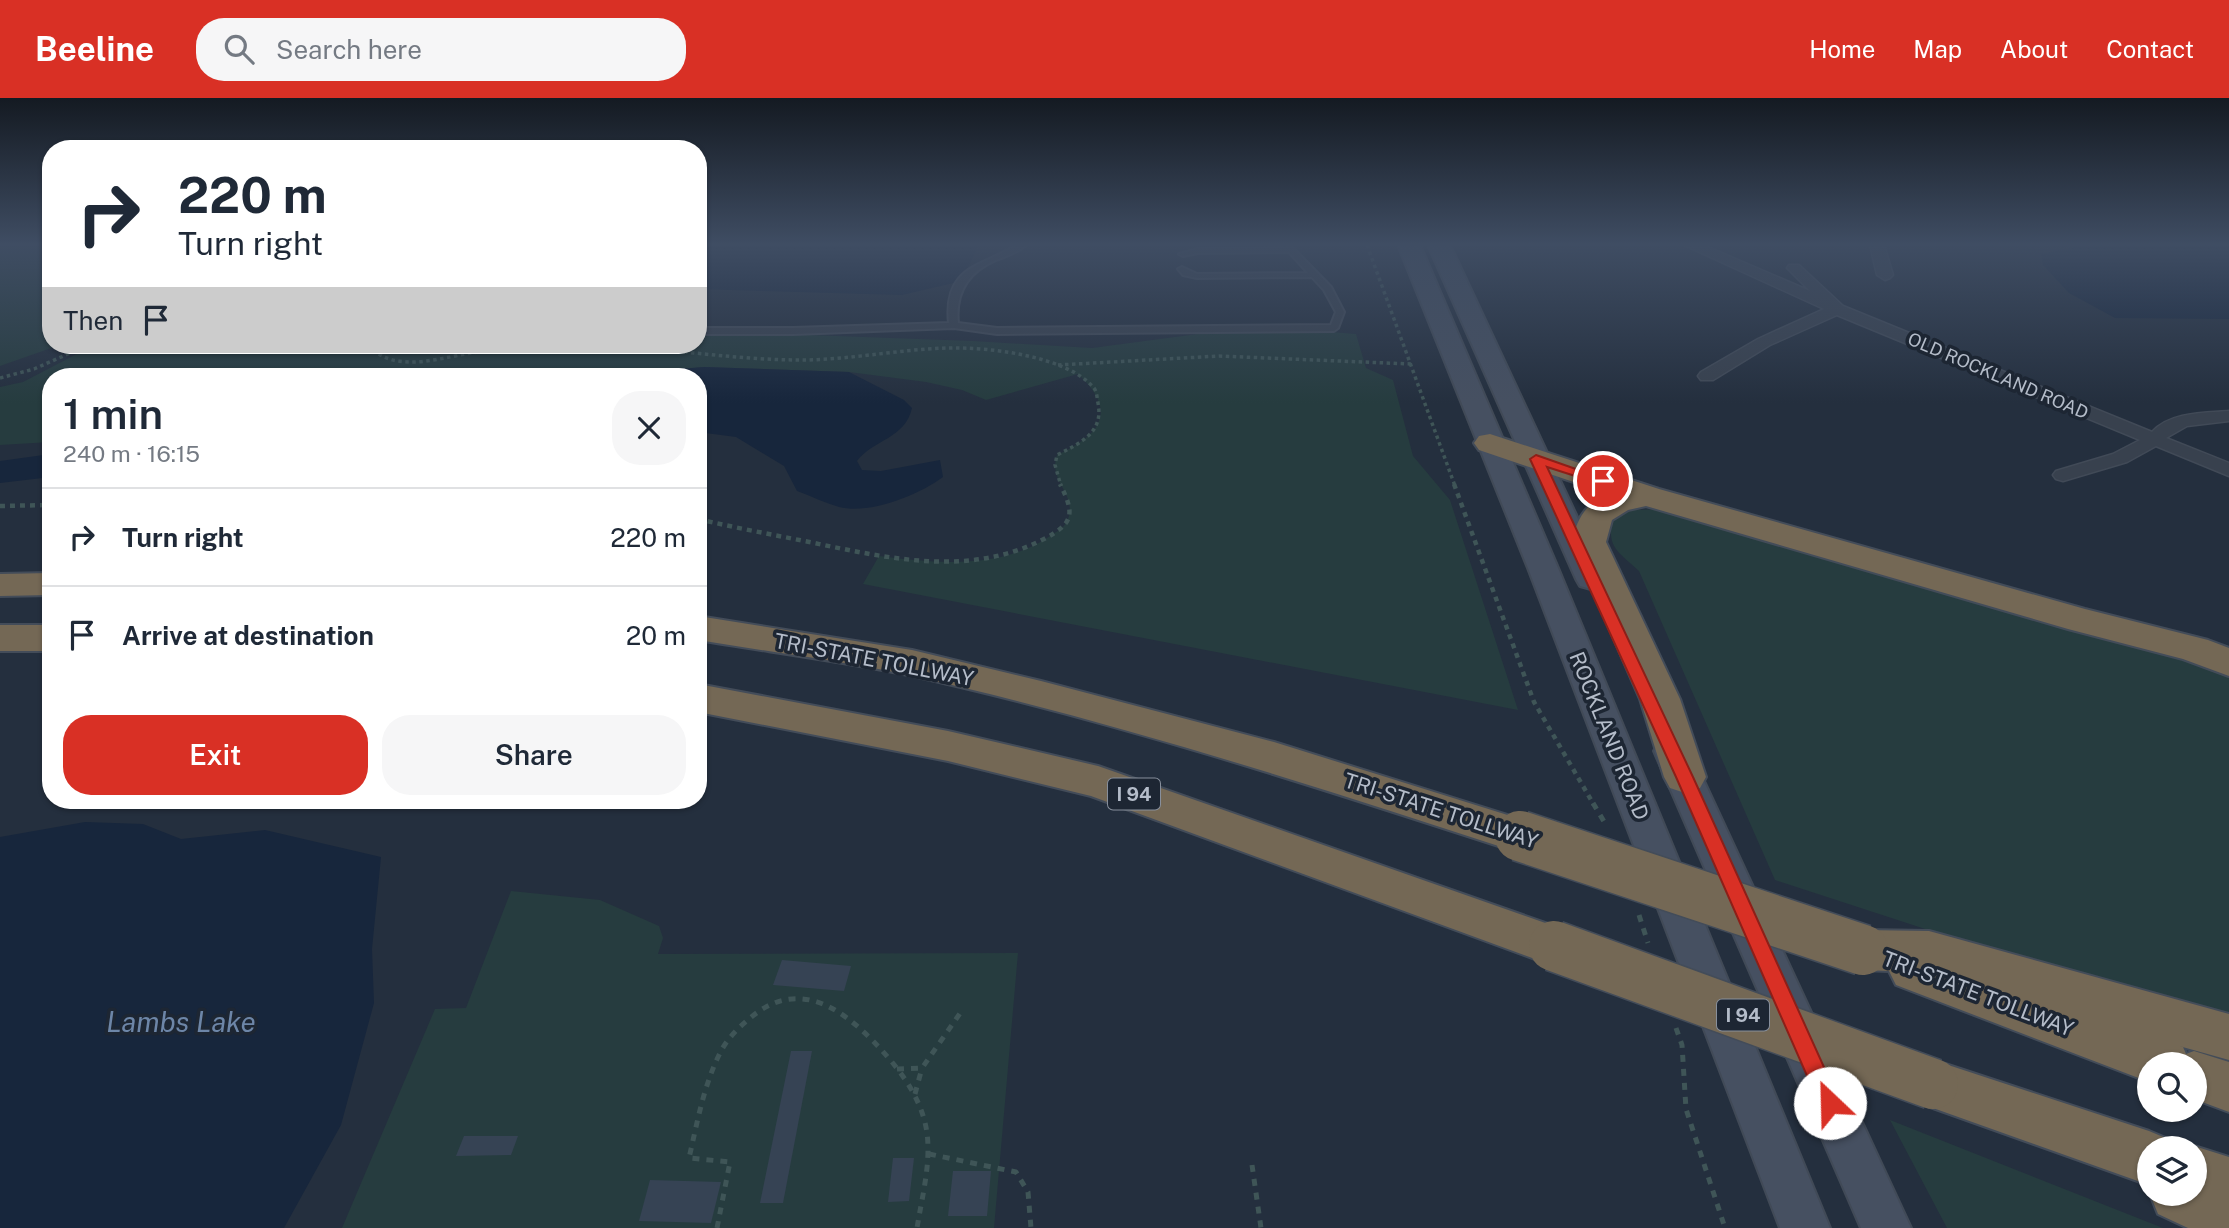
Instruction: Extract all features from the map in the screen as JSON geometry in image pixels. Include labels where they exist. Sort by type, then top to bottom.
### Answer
[{"type":"highway","points":[[1490,443],[1647,496],[2081,620],[2195,649],[2229,663]]},
{"type":"highway","points":[[1647,496],[1622,499],[1610,506],[1592,521],[1589,542],[1660,699],[1685,777]]},
{"type":"highway","points":[[0,585],[42,584]]},
{"type":"highway","name":"TRI-STATE TOLLWAY","points":[[707,629],[912,663],[1274,757],[1863,950],[2003,1006],[2137,1054]]},
{"type":"highway","points":[[0,638],[42,638]]},
{"type":"highway","name":"I 94","points":[[707,700],[948,746],[1098,782],[2004,1110],[2137,1154]]},
{"type":"highway","points":[[1863,950],[1929,952],[2229,1037]]},
{"type":"highway","points":[[2207,1079],[2229,1087]]},
{"type":"highway","points":[[2004,1110],[2137,1174]]},
{"type":"highway","points":[[2207,1177],[2229,1185]]},
{"type":"highway","points":[[2204,1206],[2229,1218]]},
{"type":"main road","name":"ROCKLAND ROAD","points":[[1431,298],[1543,568],[1805,1228]]},
{"type":"main road","points":[[1463,298],[1685,777],[1885,1228]]},
{"type":"street","name":"OLD ROCKLAND ROAD","points":[[1811,298],[2229,470]]},
{"type":"street","points":[[1707,376],[1763,342],[1837,309],[1825,298]]},
{"type":"street","points":[[2063,475],[2120,457],[2154,440],[2164,429],[2183,421],[2204,416],[2229,416]]},
{"type":"lane","points":[[954,298],[951,307],[954,324]]},
{"type":"lane","points":[[707,331],[793,331],[954,324],[997,331],[1334,328],[1339,321],[1340,312],[1333,298]]},
{"type":"path","points":[[1387,298],[1534,702],[1608,828]]},
{"type":"path","points":[[707,354],[802,360],[951,348],[1022,355],[1078,374],[1096,390],[1100,411],[1096,430],[1057,455],[1054,475],[1065,490],[1070,512],[1066,526],[1040,542],[1000,558],[940,563],[879,556],[707,521]]},
{"type":"path","points":[[0,378],[34,369],[68,354]]},
{"type":"path","points":[[376,354],[399,362],[432,361],[466,354]]},
{"type":"path","points":[[1057,365],[1219,356],[1412,364]]},
{"type":"path","points":[[0,506],[42,505]]},
{"type":"path","points":[[1635,903],[1652,955]]},
{"type":"path","points":[[717,1228],[730,1162],[689,1158],[708,1082],[727,1040],[757,1010],[783,998],[808,997],[828,1004],[850,1019],[897,1069],[915,1095],[925,1118],[929,1154],[917,1228]]},
{"type":"path","points":[[915,1095],[922,1068],[963,1009]]},
{"type":"path","points":[[1673,1019],[1682,1045],[1686,1109],[1725,1228]]},
{"type":"path","points":[[897,1069],[922,1068]]},
{"type":"path","points":[[929,1154],[1016,1172],[1028,1192],[1031,1228]]},
{"type":"path","points":[[1252,1165],[1261,1228]]},
{"type":"green space","points":[[0,298],[42,298],[42,351],[0,366]]},
{"type":"green space","points":[[1258,326],[1356,334],[1366,368],[1393,380],[1413,456],[1450,500],[1518,710],[863,584],[879,556],[944,562],[987,560],[1028,548],[1063,526],[1068,520],[1070,508],[1056,472],[1057,455],[1093,431],[1101,411],[1091,388],[1078,374],[986,400],[962,390],[926,382],[849,372],[704,367],[50,368],[77,354],[707,354],[707,331],[1092,348]]},
{"type":"green space","points":[[42,372],[42,443],[0,445],[0,387],[23,382]]},
{"type":"green space","points":[[1688,508],[2229,668],[2229,1014],[2078,979],[1775,880],[1639,571],[1619,553],[1612,542],[1613,517],[1634,510]]},
{"type":"green space","points":[[511,891],[600,900],[659,926],[663,938],[658,954],[1018,953],[994,1228],[342,1228],[435,1009],[466,1008]]},
{"type":"green space","points":[[1890,1120],[2163,1228],[1947,1228]]},
{"type":"water","points":[[2078,298],[2229,298],[2229,319],[2115,318]]},
{"type":"water","points":[[704,367],[849,372],[904,400],[912,408],[903,426],[896,433],[857,461],[862,470],[881,471],[940,460],[943,477],[893,502],[865,508],[839,507],[797,491],[784,466],[736,437],[707,433],[707,368],[692,368]]},
{"type":"water","points":[[42,455],[42,478],[0,483],[0,461]]},
{"type":"water","name":"Lambs Lake","points":[[85,822],[143,824],[181,839],[265,830],[381,857],[372,949],[374,1003],[341,1125],[284,1228],[0,1228],[0,837]]},
{"type":"building","points":[[782,960],[851,966],[844,991],[773,985]]},
{"type":"building","points":[[791,1051],[812,1051],[783,1203],[760,1203]]},
{"type":"building","points":[[464,1136],[518,1136],[511,1155],[456,1156]]},
{"type":"building","points":[[893,1158],[914,1158],[909,1201],[888,1202]]},
{"type":"building","points":[[953,1171],[991,1171],[987,1216],[948,1216]]},
{"type":"building","points":[[650,1180],[721,1182],[711,1223],[639,1221]]},
{"type":"route","points":[[1603,481],[1536,459],[1685,777],[1830,1103]]}]
